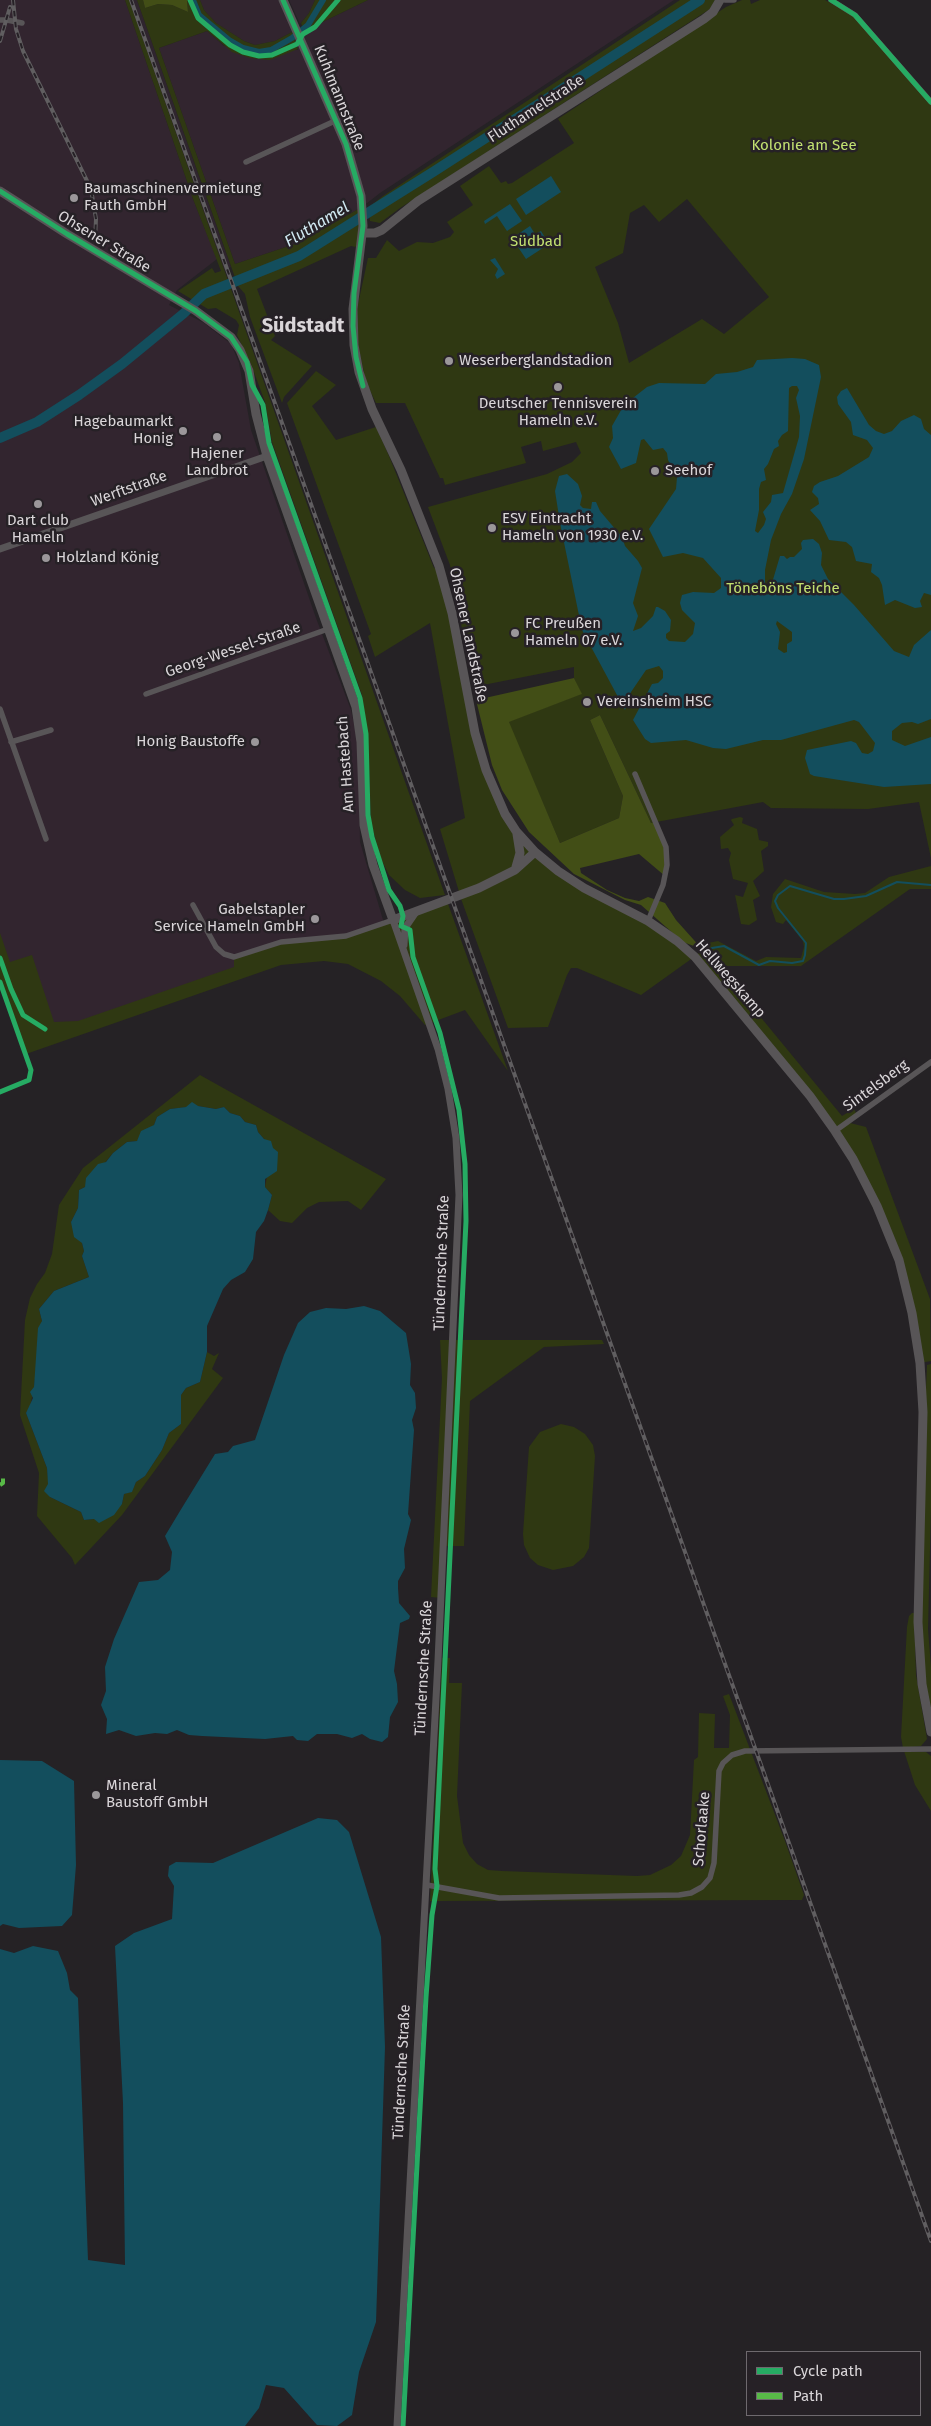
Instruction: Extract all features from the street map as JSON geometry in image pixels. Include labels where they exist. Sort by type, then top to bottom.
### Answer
[{"type":"main road","name":"Kuhlmannstraße","points":[[283,0],[336,120],[356,174],[363,208],[363,230],[353,309],[356,357],[363,386],[416,507]]},
{"type":"main road","name":"Fluthamelstraße","points":[[363,230],[375,233],[382,230],[398,215],[418,201],[704,19],[713,12],[720,0]]},
{"type":"main road","name":"Ohsener Straße","points":[[0,191],[50,224],[196,311]]},
{"type":"main road","name":"Am Hastebach","points":[[196,311],[231,337],[247,362],[256,414],[267,456],[356,707],[361,742],[364,825],[373,866],[393,920]]},
{"type":"main road","name":"Ohsener Landstraße","points":[[416,507],[442,576],[452,613],[471,716],[486,770],[505,814],[516,831]]},
{"type":"main road","points":[[515,870],[520,853],[516,831]]},
{"type":"main road","name":"Hellwegskamp","points":[[516,831],[535,852],[558,871],[584,888],[648,921],[677,941],[695,957],[810,1096],[836,1131],[853,1158],[878,1206],[899,1260],[912,1313],[920,1363],[924,1412],[918,1622],[922,1684],[931,1732]]},
{"type":"main road","points":[[393,920],[479,888],[515,870],[535,852]]},
{"type":"street","points":[[725,0],[734,0]]},
{"type":"street","points":[[831,0],[855,15],[931,102]]},
{"type":"street","points":[[0,20],[22,23]]},
{"type":"street","points":[[246,162],[336,120]]},
{"type":"street","name":"Werftstraße","points":[[0,549],[267,456]]},
{"type":"street","name":"Georg-Wessel-Straße","points":[[146,694],[328,629]]},
{"type":"street","points":[[0,709],[46,838]]},
{"type":"street","points":[[11,742],[51,730]]},
{"type":"street","points":[[635,774],[666,847],[667,865],[663,885],[648,921]]},
{"type":"street","points":[[193,905],[216,947],[224,954],[234,957],[281,942],[346,936],[393,920]]},
{"type":"street","points":[[404,953],[405,928],[417,911]]},
{"type":"street","name":"Tündernsche Straße","points":[[393,920],[438,1049],[448,1089],[456,1138],[459,1178],[454,1330],[397,2426]]},
{"type":"street","name":"Sintelsberg","points":[[836,1131],[931,1062]]},
{"type":"street","name":"Schorlaake","points":[[426,1885],[499,1898],[679,1895],[691,1893],[702,1887],[710,1878],[714,1863],[720,1771],[723,1763],[732,1755],[745,1751],[931,1749]]},
{"type":"shaded area","points":[[0,0],[125,0],[193,199],[217,259],[177,290],[169,305],[204,323],[231,344],[239,363],[251,430],[316,618],[351,710],[358,742],[360,842],[386,930],[28,1044],[0,966]]},
{"type":"shaded area","points":[[129,0],[137,0],[231,267],[224,270]]},
{"type":"shaded area","points":[[200,0],[278,0],[292,32],[275,41],[255,45],[244,41],[216,23],[204,10]]},
{"type":"shaded area","points":[[289,0],[315,0],[309,13],[300,24]]},
{"type":"shaded area","points":[[368,0],[674,0],[380,193],[362,207],[298,243],[235,264],[159,48],[207,31],[224,46],[298,50],[295,40],[304,31]]},
{"type":"green space","points":[[125,0],[129,0],[445,895],[420,898],[405,890],[389,875],[381,859],[371,823],[368,739],[362,695],[272,442],[265,402],[251,364],[237,335],[239,325],[236,320],[216,308],[208,309],[178,291],[212,268],[215,273],[221,271],[193,199]]},
{"type":"green space","points":[[137,0],[143,0],[145,8],[158,4],[172,5],[188,12],[187,0],[200,0],[204,10],[216,23],[244,41],[255,45],[275,41],[292,32],[298,49],[270,60],[250,58],[232,52],[207,31],[159,48],[235,264],[298,243],[362,207],[361,248],[351,246],[257,289],[275,336],[271,340],[312,366],[284,397],[282,403],[250,317],[245,294],[238,286]]},
{"type":"green space","points":[[143,0],[187,0],[188,12],[172,5],[158,4],[145,8]]},
{"type":"green space","points":[[315,0],[368,0],[304,31],[301,23],[309,13]]},
{"type":"green space","points":[[680,0],[715,0],[710,9],[400,208],[380,223],[370,221],[369,207],[383,196]]},
{"type":"green space","points":[[742,0],[750,0],[751,4],[760,0],[825,0],[854,16],[931,105],[931,858],[919,802],[868,809],[771,808],[763,802],[651,823],[600,715],[590,720],[623,796],[619,818],[560,843],[508,722],[581,694],[574,678],[574,667],[473,687],[450,565],[428,507],[547,474],[572,462],[581,453],[576,442],[543,451],[541,441],[521,447],[526,463],[445,485],[405,403],[376,403],[366,382],[358,344],[357,309],[368,258],[376,258],[387,240],[399,251],[417,242],[433,243],[450,237],[454,232],[447,222],[473,205],[460,186],[489,166],[501,183],[506,181],[508,184],[512,183],[574,143],[558,119],[726,7]],"holes":[[[687,199],[769,297],[724,334],[702,319],[629,363],[618,323],[595,267],[623,253],[630,213],[644,205],[659,222]]]},
{"type":"green space","points":[[316,371],[336,385],[312,406],[336,440],[376,427],[434,568],[439,566],[461,663],[494,792],[534,852],[515,870],[460,895],[440,829],[465,818],[430,623],[375,657],[368,636],[371,634],[287,403]]},
{"type":"green space","points":[[574,678],[582,694],[509,722],[560,843],[619,818],[623,796],[590,720],[600,715],[651,823],[657,822],[666,847],[665,876],[639,854],[580,868],[581,873],[607,890],[625,898],[639,901],[648,897],[665,903],[676,920],[702,949],[683,942],[641,905],[625,900],[574,874],[529,832],[502,790],[492,765],[476,700]]},
{"type":"green space","points":[[743,818],[742,823],[757,829],[759,840],[768,842],[768,846],[761,851],[764,871],[753,881],[760,896],[753,900],[757,920],[749,925],[741,924],[735,895],[743,897],[748,883],[733,879],[729,860],[731,853],[728,848],[721,849],[720,837],[734,825],[732,819]]},
{"type":"green space","points":[[535,853],[559,873],[647,921],[694,957],[641,995],[577,968],[571,968],[548,1027],[508,1028],[460,896],[479,889]]},
{"type":"green space","points":[[931,866],[931,889],[910,889],[801,966],[726,966],[721,969],[842,1116],[854,1109],[856,1113],[843,1126],[850,1123],[866,1127],[930,1299],[931,1361],[920,1363],[899,1260],[835,1131],[695,957],[708,943],[718,941],[756,961],[766,957],[801,958],[804,947],[803,941],[786,920],[783,924],[776,922],[771,907],[773,894],[785,879],[824,892],[855,894],[865,893],[889,877]]},
{"type":"green space","points":[[447,901],[508,1071],[465,1010],[425,1025],[400,996],[381,981],[348,964],[324,961],[281,965],[26,1054],[0,981],[0,933],[10,962],[32,955],[54,1022],[78,1021],[234,967],[234,957],[281,942],[346,936]]},
{"type":"green space","points":[[200,1075],[386,1179],[361,1210],[348,1201],[319,1202],[307,1208],[292,1223],[280,1221],[268,1210],[272,1195],[265,1187],[272,1148],[258,1132],[256,1125],[245,1122],[240,1116],[230,1113],[224,1107],[216,1109],[198,1106],[170,1109],[157,1117],[154,1125],[137,1141],[127,1142],[113,1153],[85,1187],[79,1190],[78,1208],[71,1222],[82,1243],[84,1251],[82,1256],[89,1277],[54,1291],[39,1309],[42,1321],[34,1387],[30,1407],[26,1413],[47,1468],[50,1497],[81,1512],[84,1520],[94,1519],[122,1504],[124,1494],[132,1491],[136,1482],[145,1476],[162,1450],[169,1433],[181,1424],[181,1395],[186,1388],[200,1382],[207,1352],[214,1356],[219,1353],[212,1369],[223,1378],[122,1515],[75,1565],[72,1558],[37,1516],[39,1473],[20,1415],[25,1320],[30,1298],[45,1273],[52,1254],[59,1205],[83,1168]]},
{"type":"green space","points":[[440,1340],[602,1340],[604,1344],[544,1347],[470,1401],[464,1546],[444,1546],[441,1598],[431,1597],[442,1378]]},
{"type":"green space","points":[[931,1364],[931,1508],[928,1629],[931,1667],[931,1732],[926,1706],[919,1560],[927,1365]]},
{"type":"green space","points":[[561,1424],[574,1427],[585,1434],[593,1445],[595,1456],[589,1548],[584,1557],[573,1566],[553,1570],[538,1565],[530,1558],[524,1545],[523,1534],[529,1447],[540,1432]]},
{"type":"green space","points":[[914,1613],[916,1675],[927,1739],[921,1746],[903,1748],[901,1737],[907,1627],[909,1616]]},
{"type":"green space","points":[[442,1658],[450,1658],[449,1683],[462,1683],[457,1796],[463,1843],[469,1855],[477,1864],[488,1870],[637,1876],[650,1875],[671,1865],[681,1856],[690,1835],[694,1760],[698,1757],[699,1713],[715,1714],[714,1748],[729,1748],[730,1715],[723,1696],[729,1694],[785,1841],[804,1895],[802,1900],[430,1901]]},
{"type":"green space","points":[[904,1751],[926,1752],[931,1756],[931,1811],[915,1785]]},
{"type":"water","points":[[551,176],[561,192],[526,215],[516,199]]},
{"type":"water","points":[[510,204],[522,221],[507,231],[497,216],[485,224],[484,221]]},
{"type":"water","points":[[530,226],[535,234],[541,231],[549,244],[526,259],[512,238]]},
{"type":"water","points":[[495,258],[505,274],[497,279],[495,275],[498,269],[490,260]]},
{"type":"water","name":"Töneböns Teiche","points":[[805,359],[819,365],[821,377],[804,459],[792,494],[781,514],[771,540],[765,570],[765,592],[768,595],[780,556],[784,556],[787,559],[794,557],[802,549],[801,543],[803,540],[813,539],[819,544],[822,553],[821,565],[828,579],[854,605],[894,651],[909,657],[914,645],[931,630],[931,719],[918,724],[912,722],[902,723],[892,731],[892,740],[905,746],[931,737],[931,784],[884,787],[810,774],[805,758],[807,750],[851,741],[856,743],[862,753],[868,754],[873,751],[875,743],[859,722],[854,720],[781,740],[763,740],[726,749],[713,748],[686,740],[651,743],[645,739],[633,720],[652,684],[658,683],[663,678],[663,671],[659,666],[646,670],[631,692],[625,710],[582,630],[555,491],[559,476],[567,474],[578,484],[582,496],[580,505],[583,508],[591,509],[592,502],[596,502],[600,511],[622,537],[625,546],[642,568],[633,603],[638,616],[633,631],[641,628],[653,616],[656,607],[658,607],[665,611],[671,620],[670,631],[666,634],[666,638],[669,641],[685,642],[693,634],[695,623],[682,610],[680,603],[682,595],[693,592],[714,593],[721,588],[721,578],[703,558],[683,553],[663,557],[649,529],[676,489],[677,477],[663,448],[653,450],[644,439],[641,440],[636,463],[621,469],[609,447],[613,438],[612,426],[624,405],[647,387],[659,383],[705,384],[716,374],[737,372],[753,367],[757,360]],"holes":[[[797,386],[799,390],[796,398],[800,416],[799,437],[783,493],[772,495],[771,502],[763,512],[766,519],[764,525],[758,533],[755,531],[759,510],[759,489],[761,482],[766,480],[764,469],[774,449],[779,446],[778,441],[788,431],[789,388]],[[777,621],[792,632],[792,641],[787,644],[787,652],[784,653],[778,649],[780,632],[776,624]]]},
{"type":"water","name":"Töneböns Teiche","points":[[847,388],[869,425],[876,431],[884,434],[892,431],[901,421],[914,415],[921,419],[924,429],[931,435],[931,595],[924,593],[920,601],[922,607],[915,608],[895,600],[885,605],[882,585],[879,578],[871,572],[872,564],[856,561],[852,547],[846,542],[829,540],[820,521],[810,510],[819,504],[818,498],[812,492],[814,486],[838,476],[869,457],[873,448],[867,440],[853,435],[851,422],[838,404],[837,397],[841,391]]},
{"type":"water","points":[[192,1102],[198,1106],[216,1109],[224,1107],[230,1113],[240,1116],[245,1122],[256,1125],[258,1132],[264,1139],[271,1141],[273,1148],[278,1152],[277,1171],[265,1179],[265,1187],[272,1195],[264,1221],[256,1232],[253,1259],[245,1272],[231,1280],[223,1289],[207,1326],[207,1352],[200,1382],[186,1388],[181,1395],[181,1424],[169,1433],[162,1450],[145,1476],[136,1482],[132,1492],[124,1494],[122,1504],[114,1515],[99,1523],[94,1519],[84,1520],[81,1512],[50,1497],[44,1491],[48,1484],[47,1468],[26,1413],[33,1398],[30,1392],[34,1387],[38,1328],[42,1321],[39,1309],[54,1291],[89,1277],[82,1256],[84,1251],[82,1243],[74,1237],[71,1222],[78,1208],[79,1190],[85,1187],[86,1178],[98,1164],[106,1162],[113,1153],[127,1142],[137,1141],[141,1131],[154,1125],[157,1117],[170,1109],[186,1107]]},
{"type":"water","points":[[364,1306],[380,1311],[406,1333],[411,1364],[410,1385],[415,1393],[416,1408],[412,1420],[414,1430],[408,1514],[411,1520],[404,1549],[405,1568],[398,1581],[399,1603],[410,1616],[409,1619],[400,1623],[394,1671],[398,1702],[390,1717],[388,1737],[382,1742],[370,1739],[362,1734],[352,1738],[337,1734],[317,1734],[308,1741],[297,1740],[293,1736],[265,1739],[189,1735],[177,1730],[167,1734],[155,1733],[136,1736],[119,1730],[106,1734],[107,1719],[101,1705],[106,1691],[105,1667],[114,1639],[139,1582],[158,1580],[170,1570],[172,1552],[165,1536],[180,1511],[215,1454],[228,1452],[233,1446],[255,1440],[284,1355],[298,1323],[310,1312],[326,1308],[346,1309]]},
{"type":"water","points":[[0,1760],[42,1761],[74,1781],[76,1865],[72,1915],[62,1926],[19,1928],[3,1924],[0,1926]]},
{"type":"water","points":[[318,1818],[337,1820],[349,1832],[381,1937],[385,2047],[376,2322],[359,2372],[352,2415],[337,2426],[317,2425],[284,2388],[266,2385],[259,2408],[245,2426],[0,2426],[0,1949],[14,1953],[33,1946],[58,1951],[67,1973],[70,1990],[78,1998],[88,2260],[125,2265],[123,2103],[115,1946],[134,1933],[172,1919],[174,1886],[168,1876],[169,1866],[176,1862],[213,1863]]},
{"type":"waterway","points":[[193,0],[199,15],[229,40],[243,48],[259,52],[271,50],[292,38],[308,25],[323,0]]},
{"type":"waterway","name":"Fluthamel","points":[[0,438],[37,422],[79,395],[122,364],[183,314],[204,294],[299,256],[700,0]]},
{"type":"waterway","points":[[705,952],[712,948],[724,946],[759,965],[770,961],[792,963],[803,961],[806,943],[778,908],[775,901],[778,895],[790,886],[834,899],[844,899],[866,896],[897,882],[931,885]]},
{"type":"railway","points":[[13,0],[16,29],[23,51],[91,189],[96,219],[95,240]]},
{"type":"railway","points":[[131,0],[931,2241]]},
{"type":"railway","points":[[0,41],[10,7]]},
{"type":"marked path","points":[[0,1485],[3,1483],[3,1478]]},
{"type":"cycle path","points":[[190,0],[198,18],[230,45],[243,52],[259,56],[272,55],[297,44],[303,34],[315,27],[338,0]]},
{"type":"cycle path","points":[[283,0],[346,144],[361,196],[363,226],[354,293],[353,326],[356,357],[363,386]]},
{"type":"cycle path","points":[[831,0],[855,15],[931,102]]},
{"type":"cycle path","points":[[0,191],[67,234],[196,311],[231,337],[247,362],[252,385],[263,405],[269,443],[360,698],[366,734],[368,815],[372,837],[389,890],[400,906],[403,916],[401,926],[410,930],[413,957],[440,1033],[459,1110],[465,1164],[466,1221],[435,1869],[437,1886],[432,1915],[426,1997],[403,2426]]},
{"type":"cycle path","points":[[0,958],[23,1015],[45,1029]]},
{"type":"cycle path","points":[[0,982],[31,1070],[29,1080],[0,1092]]},
{"type":"place","name":"Baumaschinenvermietung Fauth GmbH","points":[[74,198]]},
{"type":"place","name":"Weserberglandstadion","points":[[449,361]]},
{"type":"place","name":"Deutscher Tennisverein Hameln e.V.","points":[[558,387]]},
{"type":"place","name":"Hagebaumarkt Honig","points":[[183,431]]},
{"type":"place","name":"Hajener Landbrot","points":[[217,437]]},
{"type":"place","name":"Seehof","points":[[655,471]]},
{"type":"place","name":"Dart club Hameln","points":[[38,504]]},
{"type":"place","name":"ESV Eintracht Hameln von 1930 e.V.","points":[[492,528]]},
{"type":"place","name":"Holzland König","points":[[46,558]]},
{"type":"place","name":"FC Preußen Hameln 07 e.V.","points":[[515,633]]},
{"type":"place","name":"Vereinsheim HSC","points":[[587,702]]},
{"type":"place","name":"Honig Baustoffe","points":[[255,742]]},
{"type":"place","name":"Gabelstapler Service Hameln GmbH","points":[[315,919]]},
{"type":"place","name":"Mineral Baustoff GmbH","points":[[96,1795]]},
{"type":"district","name":"Südstadt","points":[[303,326]]},
{"type":"park label","name":"Kolonie am See","points":[[804,146]]},
{"type":"park label","name":"Südbad","points":[[536,242]]}]
